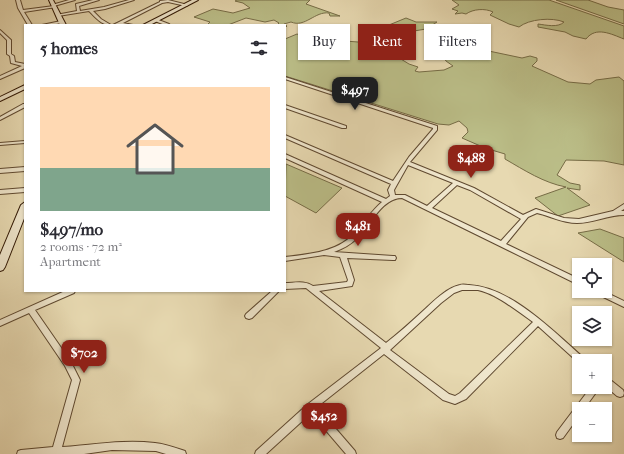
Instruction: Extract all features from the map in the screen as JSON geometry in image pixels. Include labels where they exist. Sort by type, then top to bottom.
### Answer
[{"type":"street","points":[[18,0],[22,12],[29,24]]},
{"type":"street","points":[[22,12],[73,0]]},
{"type":"street","points":[[79,12],[76,5],[97,0]]},
{"type":"street","points":[[121,0],[126,2]]},
{"type":"street","points":[[58,15],[90,10],[132,0]]},
{"type":"street","points":[[156,0],[161,2]]},
{"type":"street","points":[[157,22],[196,0]]},
{"type":"street","points":[[120,23],[161,2],[168,1],[186,5]]},
{"type":"street","points":[[53,4],[62,24]]},
{"type":"street","points":[[90,10],[100,20],[107,24]]},
{"type":"street","points":[[120,23],[126,24]]},
{"type":"street","points":[[0,31],[9,40],[9,54],[12,56],[13,62],[24,65]]},
{"type":"street","points":[[0,78],[24,66]]},
{"type":"street","points":[[286,78],[360,104],[434,125],[435,129],[407,163],[394,183],[391,190],[393,196]]},
{"type":"street","points":[[0,99],[24,87]]},
{"type":"street","points":[[0,119],[24,106]]},
{"type":"street","points":[[287,108],[344,127]]},
{"type":"street","points":[[286,136],[394,183]]},
{"type":"street","points":[[0,144],[24,142]]},
{"type":"street","points":[[286,156],[386,201]]},
{"type":"street","points":[[407,163],[472,189],[524,218]]},
{"type":"street","points":[[0,171],[24,169]]},
{"type":"street","points":[[428,208],[456,183]]},
{"type":"street","points":[[0,192],[24,190]]},
{"type":"street","points":[[323,254],[344,245],[355,238],[386,201],[393,196],[403,196],[572,279]]},
{"type":"street","points":[[502,244],[524,218],[536,211],[572,221],[594,218],[616,212],[624,206]]},
{"type":"street","points":[[1,264],[24,207]]},
{"type":"street","points":[[616,212],[624,213]]},
{"type":"street","points":[[286,259],[323,254],[393,258]]},
{"type":"street","points":[[311,289],[350,284],[351,280],[343,255]]},
{"type":"street","points":[[286,286],[303,285],[311,289],[446,397],[455,400],[463,396],[538,322]]},
{"type":"street","points":[[259,454],[312,407],[386,349],[439,301],[452,291],[461,287],[479,288],[512,303],[538,322],[574,354]]},
{"type":"street","points":[[0,323],[70,292]]},
{"type":"street","points":[[249,316],[273,292]]},
{"type":"street","points":[[612,298],[624,304]]},
{"type":"street","points":[[31,310],[73,371],[76,380],[56,452]]},
{"type":"street","points":[[612,387],[620,393]]},
{"type":"street","points":[[584,402],[591,394]]},
{"type":"street","points":[[312,407],[352,454]]},
{"type":"street","points":[[560,435],[572,419]]},
{"type":"street","points":[[21,454],[92,449],[112,446],[156,447],[182,454]]},
{"type":"green space","points":[[310,0],[306,4],[340,16],[330,16],[329,13],[324,13],[301,23],[291,22],[284,24],[278,24],[279,23],[274,20],[265,22],[246,18],[231,24],[208,24],[210,22],[194,17],[213,9],[233,13],[250,8],[243,3],[235,1]]},
{"type":"green space","points":[[452,0],[549,0],[624,26],[624,39],[609,33],[599,32],[590,35],[586,39],[573,36],[565,32],[538,27],[538,24],[555,26],[564,22],[559,20],[547,19],[534,21],[523,24],[519,27],[490,15],[493,12],[486,10],[476,10],[466,14],[455,14],[458,11],[452,9],[459,5]]},
{"type":"green space","points":[[556,0],[588,0],[608,7],[624,10],[624,24]]},
{"type":"green space","points":[[406,18],[416,22],[437,22],[434,24],[424,24],[424,29],[416,31],[416,24],[391,24]]},
{"type":"green space","points":[[298,34],[298,60],[350,60],[350,41],[358,42],[358,60],[402,60],[418,67],[415,71],[419,72],[444,70],[453,66],[445,60],[491,60],[491,51],[522,58],[530,56],[537,58],[537,61],[532,66],[568,82],[590,84],[596,80],[619,77],[624,81],[624,165],[604,161],[566,160],[557,175],[570,183],[580,185],[580,190],[567,188],[590,205],[558,216],[535,198],[566,187],[527,172],[505,159],[505,154],[485,148],[462,138],[468,132],[467,128],[459,121],[449,125],[438,124],[286,76],[286,39]]},
{"type":"green space","points":[[286,164],[342,188],[316,213],[286,197]]},
{"type":"green space","points":[[600,229],[624,238],[624,262],[578,233]]}]
